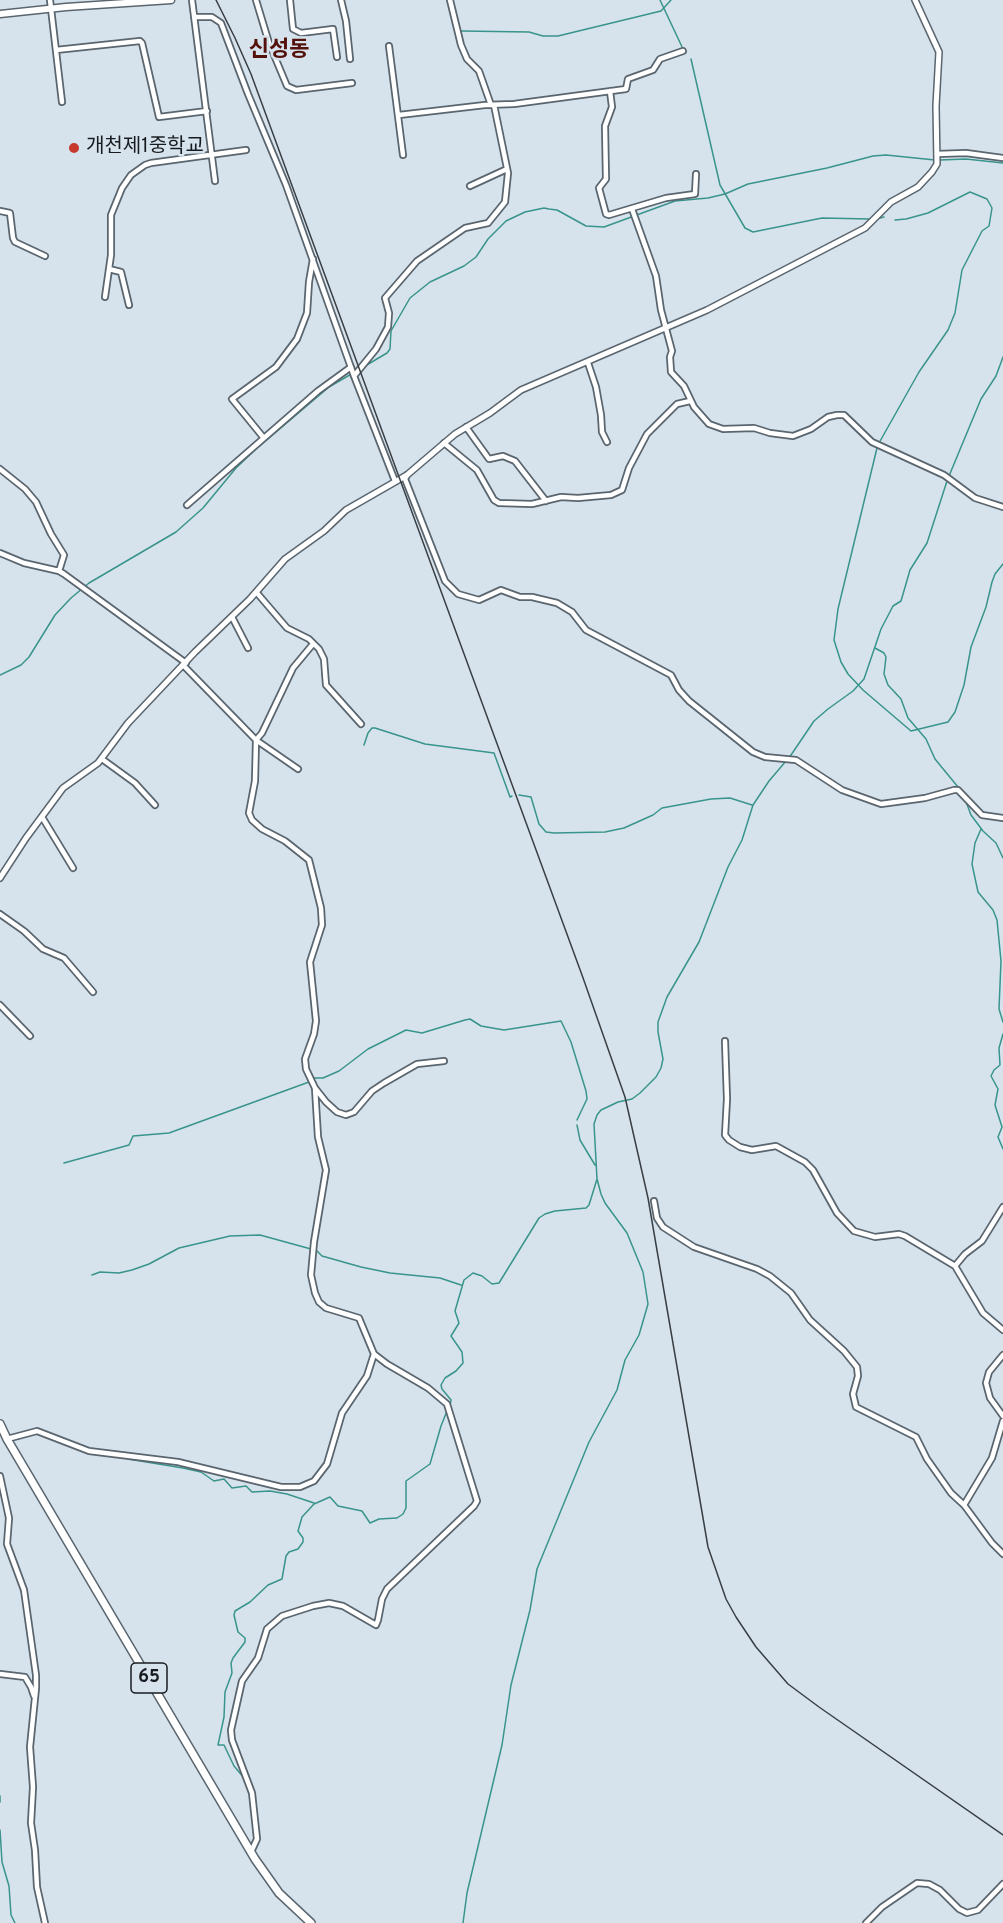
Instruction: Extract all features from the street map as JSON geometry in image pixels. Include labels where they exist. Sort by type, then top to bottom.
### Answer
[{"type":"main road","points":[[0,14],[51,8],[171,0]]},
{"type":"main road","name":"65","points":[[0,1424],[251,1852],[270,1882],[311,1923]]},
{"type":"street","points":[[50,0],[62,102]]},
{"type":"street","points":[[192,0],[215,181]]},
{"type":"street","points":[[256,0],[281,76],[289,88],[296,90],[352,83]]},
{"type":"street","points":[[290,0],[293,29],[301,33],[333,29],[337,57]]},
{"type":"street","points":[[340,0],[346,21],[350,59]]},
{"type":"street","points":[[354,376],[376,349],[388,327],[389,313],[385,298],[417,261],[465,228],[488,223],[505,202],[507,169],[492,105],[479,71],[467,59],[461,45],[450,0]]},
{"type":"street","points":[[0,878],[63,788],[102,759],[128,723],[256,593],[285,559],[324,531],[346,510],[407,475],[444,443],[521,390],[707,310],[865,228],[891,202],[914,190],[937,164],[936,106],[939,52],[915,0]]},
{"type":"street","points":[[194,17],[212,17],[221,23],[286,185],[394,481]]},
{"type":"street","points":[[56,50],[140,41],[159,117],[207,111]]},
{"type":"street","points":[[390,46],[403,155]]},
{"type":"street","points":[[399,115],[514,104],[626,88],[628,79],[652,70],[660,59],[682,51]]},
{"type":"street","points":[[610,91],[612,107],[605,126],[606,179],[600,185],[600,193],[607,215],[666,198],[695,194],[696,174]]},
{"type":"street","points":[[105,297],[112,248],[111,215],[127,180],[145,165],[246,150]]},
{"type":"street","points":[[937,154],[966,153],[1003,158]]},
{"type":"street","points":[[470,186],[507,169]]},
{"type":"street","points":[[632,209],[655,271],[672,351],[670,357],[672,372],[684,386],[697,412],[714,427],[754,428],[787,436],[806,432],[833,416],[844,415],[872,442],[944,475],[975,498],[1003,507]]},
{"type":"street","points":[[0,211],[10,213],[15,242],[45,256]]},
{"type":"street","points":[[263,437],[232,399],[276,367],[297,339],[307,314],[313,259]]},
{"type":"street","points":[[109,269],[121,273],[129,305]]},
{"type":"street","points":[[588,363],[596,387],[602,432],[607,442]]},
{"type":"street","points":[[187,505],[318,391],[351,368]]},
{"type":"street","points":[[444,443],[480,474],[496,502],[502,504],[532,504],[561,497],[584,498],[620,492],[629,468],[647,434],[678,404],[690,401]]},
{"type":"street","points":[[466,427],[489,459],[503,456],[515,461],[546,501]]},
{"type":"street","points":[[0,469],[25,489],[36,502],[64,555],[59,571]]},
{"type":"street","points":[[407,475],[405,479],[445,581],[458,594],[479,600],[501,590],[520,597],[544,599],[557,603],[572,612],[586,630],[671,675],[679,690],[689,701],[753,752],[765,757],[796,760],[842,790],[881,804],[925,798],[958,790],[982,815],[1003,818]]},
{"type":"street","points":[[0,552],[24,563],[59,571],[184,664],[256,740],[298,769]]},
{"type":"street","points":[[256,593],[287,627],[306,637],[313,644],[324,660],[326,685],[361,724]]},
{"type":"street","points":[[232,617],[248,648]]},
{"type":"street","points":[[313,644],[293,668],[262,733],[256,740],[256,775],[249,809],[250,816],[262,829],[285,841],[309,860],[322,913],[322,925],[310,962],[316,1021],[305,1059],[306,1069],[315,1088],[332,1109],[341,1114],[350,1114],[372,1091],[417,1064],[444,1061]]},
{"type":"street","points":[[102,759],[135,783],[155,805]]},
{"type":"street","points":[[42,817],[73,868]]},
{"type":"street","points":[[0,914],[24,931],[43,949],[63,958],[93,992]]},
{"type":"street","points":[[0,1005],[30,1036]]},
{"type":"street","points":[[725,1041],[727,1099],[725,1135],[729,1140],[740,1147],[752,1150],[776,1146],[805,1162],[813,1170],[837,1213],[854,1230],[875,1237],[899,1234],[905,1236],[956,1266],[983,1313],[1003,1330]]},
{"type":"street","points":[[251,1852],[257,1839],[252,1792],[232,1740],[231,1730],[242,1681],[258,1658],[267,1629],[282,1616],[323,1603],[337,1604],[376,1625],[382,1599],[387,1589],[477,1501],[447,1404],[428,1388],[374,1354],[358,1318],[326,1308],[313,1288],[311,1275],[314,1242],[326,1170],[318,1137],[315,1088]]},
{"type":"street","points":[[654,1201],[657,1218],[663,1227],[694,1247],[757,1269],[791,1293],[810,1320],[854,1363],[858,1372],[853,1394],[856,1407],[916,1437],[935,1472],[1003,1554]]},
{"type":"street","points":[[956,1266],[965,1254],[982,1241],[1003,1207]]},
{"type":"street","points":[[7,1439],[37,1431],[89,1451],[178,1462],[280,1487],[300,1487],[314,1481],[327,1464],[342,1413],[367,1376],[374,1354]]},
{"type":"street","points":[[1003,1355],[992,1366],[987,1383],[992,1402],[1003,1416]]},
{"type":"street","points":[[964,1505],[992,1458],[1003,1421]]},
{"type":"street","points":[[0,1476],[9,1518],[8,1549],[26,1599],[36,1675],[30,1747],[33,1787],[30,1823],[35,1850],[37,1887],[45,1923]]},
{"type":"street","points":[[0,1674],[25,1677],[35,1699]]},
{"type":"street","points":[[866,1923],[882,1907],[917,1883],[929,1884],[940,1890],[967,1913],[978,1910],[1003,1884]]},
{"type":"waterway","points":[[660,0],[683,49]]},
{"type":"waterway","points":[[461,31],[529,32],[543,36],[558,36],[661,11],[671,0]]},
{"type":"waterway","points":[[691,59],[720,185],[745,228],[753,232],[822,218],[870,219]]},
{"type":"waterway","points":[[365,366],[390,349],[391,331],[410,298],[430,282],[464,266],[476,257],[488,239],[506,221],[525,212],[544,208],[557,210],[586,226],[604,227],[675,201],[708,198],[725,194],[748,184],[873,156],[886,155],[935,160]]},
{"type":"waterway","points":[[940,160],[966,159],[1003,163]]},
{"type":"waterway","points":[[879,443],[919,372],[948,330],[955,313],[962,270],[982,231],[989,226],[992,208],[987,199],[970,192],[928,213],[895,220]]},
{"type":"waterway","points":[[880,218],[884,217]]},
{"type":"waterway","points":[[949,476],[981,399],[996,376],[1003,357]]},
{"type":"waterway","points":[[0,675],[21,665],[29,657],[55,615],[71,598],[89,583],[176,532],[203,508],[236,468],[256,449],[329,387],[353,373]]},
{"type":"waterway","points":[[877,448],[838,609],[834,640],[841,662],[848,674],[863,690],[911,731],[948,722],[955,712],[964,685],[971,647],[986,607],[992,582],[1003,564]]},
{"type":"waterway","points":[[789,758],[814,721],[853,691],[864,679],[881,629],[893,606],[901,601],[910,570],[927,543],[947,481]]},
{"type":"waterway","points":[[875,648],[884,653],[886,657],[884,674],[888,685],[901,699],[908,718],[926,739],[935,759],[958,787]]},
{"type":"waterway","points":[[364,745],[368,733],[375,728],[425,744],[494,753],[510,797],[512,796]]},
{"type":"waterway","points":[[463,1923],[467,1893],[502,1745],[511,1685],[530,1610],[537,1569],[589,1442],[617,1390],[625,1360],[639,1335],[648,1304],[643,1272],[627,1233],[601,1194],[597,1179],[594,1124],[601,1110],[618,1102],[632,1099],[656,1077],[661,1068],[663,1059],[658,1022],[667,997],[699,942],[728,867],[742,840],[753,805],[786,761]]},
{"type":"waterway","points":[[519,795],[531,797],[539,824],[546,832],[554,833],[605,832],[624,828],[653,815],[662,808],[711,799],[730,798],[752,805]]},
{"type":"waterway","points":[[965,799],[971,815],[996,843],[1003,858]]},
{"type":"waterway","points":[[981,829],[975,843],[972,864],[978,892],[993,910],[997,920],[1001,961],[999,1009],[1003,1022]]},
{"type":"waterway","points":[[314,1078],[323,1078],[339,1071],[368,1049],[406,1030],[422,1033],[470,1019],[481,1026],[504,1030],[561,1021],[571,1042],[586,1091],[587,1099],[577,1120]]},
{"type":"waterway","points":[[1003,1034],[999,1048],[1000,1065],[991,1076],[998,1089],[995,1105],[1002,1127],[998,1137],[1003,1149]]},
{"type":"waterway","points":[[64,1163],[129,1145],[133,1136],[169,1133],[309,1082]]},
{"type":"waterway","points":[[577,1125],[580,1140],[595,1165]]},
{"type":"waterway","points":[[450,1406],[451,1400],[441,1385],[445,1378],[463,1363],[462,1352],[451,1336],[459,1323],[455,1311],[464,1280],[473,1273],[482,1276],[492,1284],[499,1283],[539,1218],[555,1211],[586,1208],[597,1179]]},
{"type":"waterway","points":[[92,1275],[100,1272],[119,1273],[132,1270],[179,1248],[230,1236],[260,1235],[311,1249]]},
{"type":"waterway","points":[[316,1250],[322,1256],[361,1267],[390,1273],[440,1278],[461,1285]]},
{"type":"waterway","points":[[244,1778],[234,1766],[224,1745],[218,1745],[224,1717],[225,1692],[232,1673],[231,1663],[245,1642],[245,1638],[238,1632],[235,1611],[250,1602],[268,1585],[282,1579],[286,1556],[289,1552],[298,1549],[303,1542],[298,1531],[302,1517],[314,1504],[330,1497],[338,1506],[362,1511],[370,1523],[379,1519],[397,1518],[403,1514],[406,1508],[406,1481],[430,1464],[447,1411]]},
{"type":"waterway","points":[[128,1459],[201,1472],[214,1481],[224,1479],[232,1488],[246,1486],[252,1492],[270,1491],[287,1494],[314,1503]]},
{"type":"waterway","points":[[0,1796],[0,1802]]},
{"type":"waterway","points":[[0,1830],[2,1862],[9,1886],[11,1915],[15,1923]]},
{"type":"railway","points":[[216,0],[251,74],[625,1097],[648,1198],[708,1547],[726,1599],[756,1647],[788,1684],[1003,1835]]},
{"type":"place","name":"개천제1중학교","points":[[74,148]]},
{"type":"district","name":"신성동","points":[[279,52]]}]
